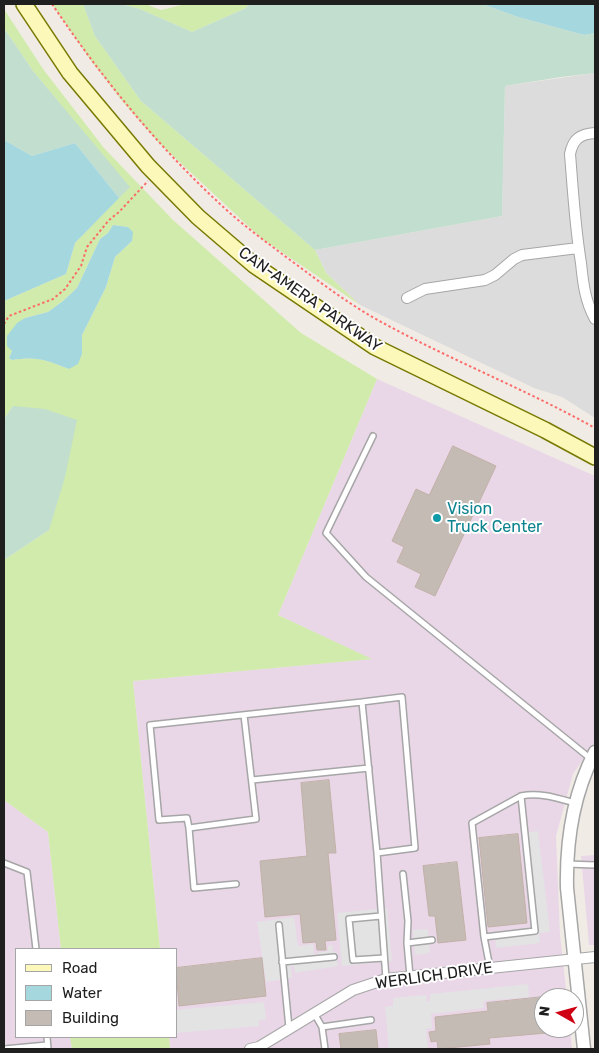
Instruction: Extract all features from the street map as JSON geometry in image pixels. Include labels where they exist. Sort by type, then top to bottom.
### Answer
[{"type":"main road","name":"CAN-AMERA PARKWAY","points":[[24,4],[70,73],[155,174],[198,217],[254,265],[374,347],[545,430],[595,457]]},
{"type":"street","points":[[595,133],[584,134],[578,138],[572,144],[570,154],[578,248],[585,294],[595,319]]},
{"type":"street","points":[[407,298],[425,288],[485,280],[496,275],[514,259],[522,255],[578,248]]},
{"type":"street","points":[[584,1049],[566,864],[569,832],[575,803],[593,756]]},
{"type":"street","name":"WERLICH DRIVE","points":[[250,1049],[260,1047],[353,990],[386,979],[595,957]]},
{"type":"lane","points":[[373,436],[326,532],[366,576],[593,756]]},
{"type":"lane","points":[[236,884],[194,888],[187,818],[159,820],[150,724],[402,697],[415,848],[377,853]]},
{"type":"lane","points":[[362,702],[377,853],[386,979]]},
{"type":"lane","points":[[188,828],[256,819],[244,715]]},
{"type":"lane","points":[[252,780],[369,768]]},
{"type":"lane","points":[[490,969],[484,937],[472,823],[521,796],[545,795],[575,803]]},
{"type":"lane","points":[[484,937],[535,931],[521,796]]},
{"type":"lane","points":[[4,863],[27,872],[36,948]]},
{"type":"lane","points":[[566,864],[595,865]]},
{"type":"lane","points":[[403,874],[408,921],[407,943],[410,977]]},
{"type":"lane","points":[[381,916],[349,919],[354,960],[384,958]]},
{"type":"lane","points":[[279,925],[289,1029]]},
{"type":"lane","points":[[407,943],[432,940]]},
{"type":"lane","points":[[282,962],[334,957]]},
{"type":"lane","points":[[314,1013],[322,1026],[325,1049]]},
{"type":"lane","points":[[322,1026],[370,1020]]},
{"type":"lane","points":[[4,1049],[47,1047]]},
{"type":"path","points":[[52,4],[89,58],[123,102],[158,142],[189,175],[261,238],[339,296],[384,323],[595,428]]},
{"type":"path","points":[[4,324],[10,316],[52,298],[65,288],[81,266],[87,247],[109,220],[120,212],[155,174]]},
{"type":"shaded area","points":[[595,73],[595,418],[562,397],[534,388],[360,305],[326,273],[315,250],[502,216],[505,86]]},
{"type":"shaded area","points":[[377,379],[595,476],[595,742],[573,774],[556,836],[560,935],[566,988],[534,988],[534,1038],[571,1038],[572,1049],[170,1049],[169,1038],[178,1038],[178,948],[160,948],[133,681],[371,659],[278,615]]},
{"type":"shaded area","points":[[4,800],[48,832],[61,948],[15,948],[15,1038],[70,1038],[72,1049],[4,1049]]},
{"type":"shaded area","points":[[538,831],[550,932],[539,933],[540,943],[496,948],[495,932],[533,927],[522,833]]},
{"type":"shaded area","points":[[595,855],[595,945],[589,945],[581,856]]},
{"type":"shaded area","points":[[387,908],[392,961],[342,966],[337,913]]},
{"type":"shaded area","points":[[294,917],[298,946],[313,944],[314,954],[328,951],[328,946],[332,945],[338,966],[295,973],[294,966],[291,966],[292,978],[266,982],[257,922]]},
{"type":"shaded area","points":[[428,929],[430,953],[415,955],[413,930]]},
{"type":"shaded area","points":[[528,984],[529,997],[483,1001],[484,1008],[431,1014],[432,1028],[426,1029],[428,1049],[389,1049],[385,1007],[393,1006],[393,998],[426,995],[427,1002],[430,1001],[430,994]]},
{"type":"shaded area","points":[[264,1002],[266,1019],[259,1020],[259,1026],[178,1033],[178,1010]]},
{"type":"green space","points":[[52,4],[83,4],[95,36],[141,101],[315,250],[326,273],[360,305],[261,238],[158,142],[123,102],[89,58]]},
{"type":"green space","points":[[83,4],[121,4],[140,9],[192,32],[246,8],[249,4],[482,4],[518,17],[584,35],[595,33],[595,73],[505,86],[502,216],[315,250],[141,101],[95,36]]},
{"type":"green space","points":[[121,4],[148,4],[161,10],[186,4],[249,4],[246,8],[192,32],[140,9]]},
{"type":"green space","points":[[4,9],[43,69],[104,148],[173,220],[301,333],[377,379],[278,615],[372,659],[133,681],[160,948],[61,948],[48,832],[4,800],[4,560],[49,530],[13,406],[4,419],[4,301],[66,274],[75,243],[129,187],[33,71],[4,28]],"holes":[[[113,225],[128,227],[132,241],[115,257],[106,287],[82,335],[82,354],[69,369],[41,360],[28,358],[12,360],[9,358],[25,318],[48,312],[77,288],[100,239],[108,233]]]},
{"type":"green space","points":[[4,28],[33,71],[130,187],[119,198],[75,143],[32,156],[4,140]]},
{"type":"green space","points":[[13,406],[45,409],[77,420],[65,477],[49,530],[4,560],[4,419]]},
{"type":"green space","points":[[70,1038],[169,1038],[170,1049],[72,1049]]},
{"type":"water","points":[[482,4],[595,4],[595,33],[584,35],[518,17]]},
{"type":"water","points":[[4,140],[32,156],[75,143],[119,198],[75,243],[66,274],[4,301]]},
{"type":"water","points":[[113,225],[128,227],[133,232],[132,241],[115,257],[106,287],[82,335],[82,354],[78,364],[69,369],[41,360],[28,358],[12,360],[9,358],[12,351],[7,346],[7,336],[17,323],[25,318],[48,312],[77,288],[100,239],[108,233]]},
{"type":"building","name":"Vision Truck Center","points":[[453,446],[496,466],[435,596],[415,587],[421,574],[397,562],[404,547],[392,541],[416,489],[429,495]]},
{"type":"building","points":[[329,780],[336,853],[328,853],[336,940],[325,941],[326,950],[317,950],[316,942],[303,943],[300,914],[265,917],[260,861],[307,856],[301,783]]},
{"type":"building","points":[[518,834],[527,923],[488,927],[479,838]]},
{"type":"building","points":[[457,862],[466,940],[438,943],[435,916],[429,916],[423,866]]},
{"type":"building","points":[[262,958],[266,996],[179,1006],[178,968]]},
{"type":"building","points":[[534,998],[534,1034],[489,1038],[490,1044],[438,1049],[437,1041],[431,1042],[429,1032],[436,1031],[435,1017],[488,1011],[487,1003]]},
{"type":"building","points":[[376,1030],[378,1049],[341,1049],[339,1034]]},
{"type":"place","name":"Vision Truck Center","points":[[437,518]]}]
